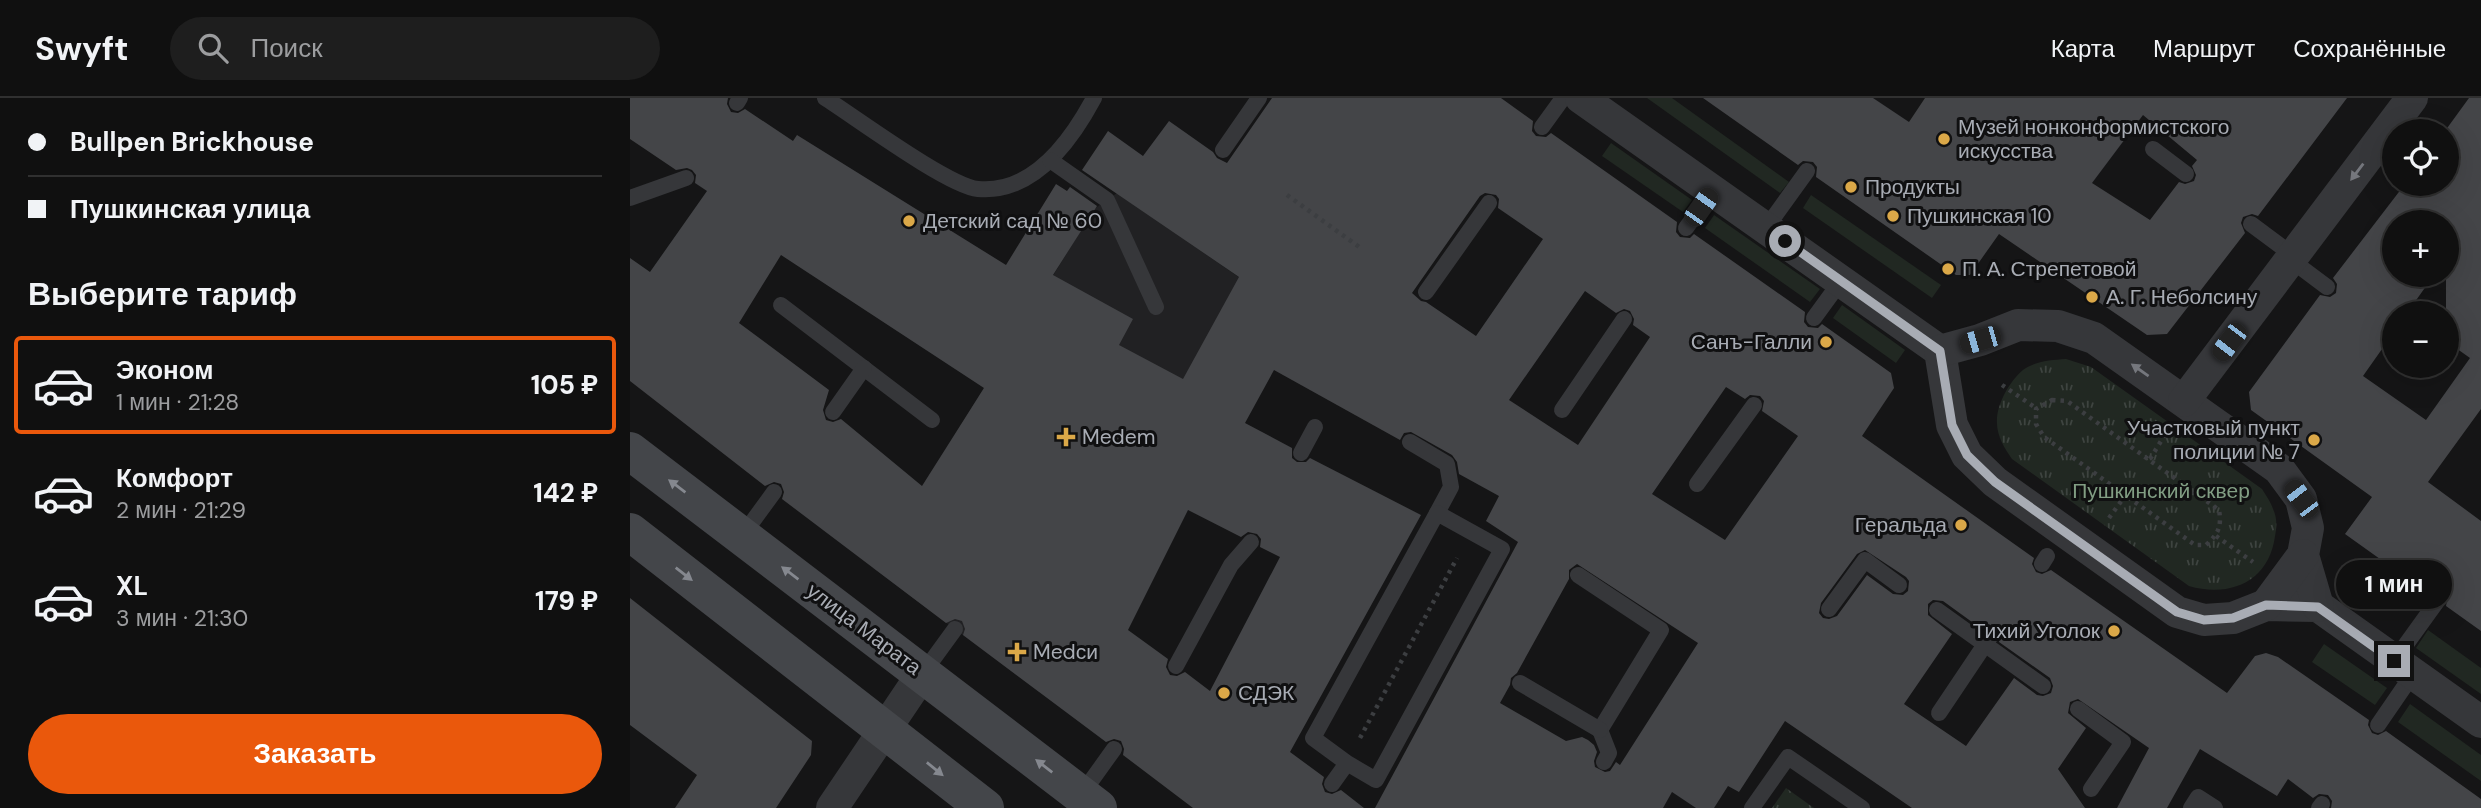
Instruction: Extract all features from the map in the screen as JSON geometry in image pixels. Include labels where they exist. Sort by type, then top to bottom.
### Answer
[{"type":"street","points":[[1581,98],[1940,351],[1952,425],[1967,455],[1995,482],[2177,612],[2204,620],[2233,618],[2266,605],[2318,607],[2481,722]]},
{"type":"street","points":[[2178,412],[2412,98]]},
{"type":"street","points":[[1940,351],[1980,340],[2018,325],[2058,327],[2094,338],[2178,412],[2279,470],[2301,499],[2308,528],[2303,555],[2266,605]]},
{"type":"street","points":[[1945,391],[1980,340]]},
{"type":"street","name":"улица Марата","points":[[630,450],[1089,801]]},
{"type":"street","points":[[630,532],[985,808]]},
{"type":"street","points":[[2303,555],[2318,607]]},
{"type":"street","points":[[832,808],[923,673]]},
{"type":"lane","points":[[825,98],[943,174],[976,189],[1015,185],[1050,160],[1078,128],[1094,98]]},
{"type":"lane","points":[[1542,127],[1563,98]]},
{"type":"lane","points":[[1223,150],[1253,100]]},
{"type":"lane","points":[[2153,149],[2186,174]]},
{"type":"lane","points":[[1050,160],[1107,200],[1156,307]]},
{"type":"lane","points":[[1766,228],[1807,171]]},
{"type":"lane","points":[[630,198],[686,178]]},
{"type":"lane","points":[[1686,229],[1713,191]]},
{"type":"lane","points":[[1426,292],[1489,202]]},
{"type":"lane","points":[[2251,224],[2327,287]]},
{"type":"lane","points":[[1814,318],[1841,281]]},
{"type":"lane","points":[[781,305],[932,420]]},
{"type":"lane","points":[[1562,410],[1624,319]]},
{"type":"lane","points":[[833,412],[864,368]]},
{"type":"lane","points":[[1697,484],[1754,405]]},
{"type":"lane","points":[[1301,453],[1315,427]]},
{"type":"lane","points":[[1410,442],[1447,464],[1451,487],[1313,738],[1376,780],[1502,549],[1437,513]]},
{"type":"lane","points":[[741,536],[774,492]]},
{"type":"lane","points":[[1177,666],[1231,565],[1251,542]]},
{"type":"lane","points":[[1829,609],[1865,560],[1899,585]]},
{"type":"lane","points":[[1578,575],[1661,630],[1600,730]]},
{"type":"lane","points":[[2378,725],[2438,600]]},
{"type":"lane","points":[[1937,610],[1988,641],[2043,686]]},
{"type":"lane","points":[[923,673],[955,629]]},
{"type":"lane","points":[[1939,713],[1988,641]]},
{"type":"lane","points":[[1520,683],[1600,730],[1609,753],[1604,762]]},
{"type":"lane","points":[[2078,709],[2123,742],[2091,789]]},
{"type":"lane","points":[[1089,801],[1114,749]]},
{"type":"lane","points":[[1752,808],[1788,757],[1861,808]]},
{"type":"lane","points":[[1332,784],[1347,763]]},
{"type":"lane","points":[[2191,808],[2198,797],[2214,808]]},
{"type":"path","points":[[1287,195],[1362,249]]},
{"type":"path","points":[[1999,391],[2008,378]]},
{"type":"path","points":[[2002,385],[2036,409]]},
{"type":"path","points":[[2052,400],[2067,401],[2150,459],[2219,510],[2222,524],[2216,536],[2206,545],[2195,545],[2125,496],[2044,437],[2036,424],[2036,409],[2052,400]]},
{"type":"path","points":[[2150,459],[2178,412]]},
{"type":"path","points":[[2104,524],[2125,496]]},
{"type":"path","points":[[1347,763],[1471,532]]},
{"type":"path","points":[[2216,536],[2263,569]]},
{"type":"shaded area","name":"Medem","points":[[1117,193],[1243,280],[1243,319],[1039,692],[873,568],[1094,209]]},
{"type":"green space","points":[[1647,98],[1672,98],[1789,182],[1780,193]]},
{"type":"green space","points":[[1611,143],[1692,200],[1683,212],[1602,156]]},
{"type":"green space","points":[[1811,195],[1941,285],[1932,298],[1803,208]]},
{"type":"green space","points":[[1714,215],[1820,289],[1810,302],[1705,228]]},
{"type":"green space","points":[[1842,305],[1905,350],[1896,363],[1833,318]]},
{"type":"green space","name":"Пушкинский сквер","points":[[2066,359],[2091,367],[2262,489],[2274,512],[2276,529],[2271,552],[2256,575],[2246,582],[2219,590],[2189,586],[2012,459],[1997,428],[1997,416],[2004,394],[2018,375],[2028,367]]},
{"type":"green space","points":[[2428,630],[2481,668],[2481,694],[2416,648]]},
{"type":"green space","points":[[2324,644],[2387,688],[2375,705],[2312,662]]},
{"type":"green space","points":[[2410,704],[2481,755],[2481,781],[2398,722]]},
{"type":"green space","points":[[1786,788],[1814,808],[1772,808]]},
{"type":"building","points":[[630,98],[728,98],[727,104],[731,112],[738,113],[745,109],[793,141],[797,135],[1006,265],[1056,184],[1067,191],[1070,187],[1097,206],[1053,275],[1133,319],[1119,345],[1183,379],[1239,277],[1082,170],[1108,131],[1143,156],[1169,121],[1227,163],[1272,98],[1501,98],[1533,121],[1532,131],[1536,136],[1546,137],[1551,133],[1677,222],[1676,232],[1680,237],[1690,238],[1694,234],[1805,312],[1804,322],[1808,327],[1818,328],[1822,324],[1891,373],[1894,388],[1862,436],[2034,558],[2032,564],[2036,572],[2042,574],[2051,570],[2227,693],[2255,656],[2266,653],[2278,657],[2369,720],[2372,733],[2378,735],[2386,731],[2481,799],[2481,808],[2331,808],[2332,801],[2328,795],[2319,794],[2313,798],[2288,779],[2277,796],[2200,749],[2167,808],[2117,808],[2149,748],[2078,699],[2070,702],[2068,713],[2086,728],[2058,769],[2085,808],[1912,808],[1785,721],[1739,792],[1728,786],[1714,808],[1696,808],[1672,792],[1663,808],[1375,808],[1518,542],[1486,521],[1499,496],[1459,474],[1457,462],[1452,455],[1411,432],[1404,433],[1400,440],[1274,370],[1245,423],[1292,448],[1292,458],[1297,462],[1306,462],[1310,458],[1421,515],[1290,752],[1324,777],[1322,784],[1325,792],[1332,794],[1341,790],[1364,808],[1193,808],[1123,755],[1121,741],[1114,739],[1106,742],[963,635],[965,629],[962,621],[955,619],[946,623],[782,499],[784,492],[781,484],[774,482],[765,486],[630,381],[630,258],[650,272],[707,191],[695,183],[696,175],[692,170],[676,170],[630,139]],"holes":[[[1485,193],[1496,195],[1499,199],[1498,208],[1543,239],[1476,336],[1412,293],[1480,196]],[[781,255],[984,388],[922,486],[841,419],[833,422],[826,420],[823,410],[829,390],[739,323]],[[1585,291],[1616,313],[1624,309],[1630,311],[1634,319],[1633,325],[1650,337],[1578,445],[1509,400]],[[1726,387],[1745,399],[1750,395],[1760,396],[1764,401],[1762,411],[1798,436],[1725,540],[1652,494]],[[1188,510],[1241,537],[1248,532],[1257,534],[1261,539],[1260,547],[1280,557],[1210,691],[1185,672],[1177,676],[1170,675],[1166,667],[1168,659],[1128,630]],[[1865,550],[1909,581],[1908,591],[1903,595],[1893,594],[1867,575],[1837,616],[1829,619],[1823,618],[1819,613],[1821,603],[1857,554]],[[1577,564],[1698,643],[1620,765],[1616,762],[1610,771],[1605,772],[1595,767],[1597,752],[1588,740],[1582,737],[1566,741],[1500,703],[1511,678],[1517,673],[1569,579],[1569,570]],[[1933,600],[1943,601],[1983,630],[1990,627],[1996,629],[2000,633],[1999,642],[2050,678],[2053,686],[2051,693],[2037,695],[2014,678],[1966,746],[1904,704],[1952,634],[1928,615],[1928,604]]]},
{"type":"building","points":[[1703,98],[1873,98],[1909,122],[1925,98],[2347,98],[2258,216],[2252,214],[2243,217],[2241,223],[2245,233],[2167,334],[2147,335],[1999,234],[1970,275],[1956,275],[1816,177],[1817,167],[1813,162],[1803,161],[1798,165]],"holes":[[[2143,115],[2197,160],[2192,166],[2196,175],[2194,181],[2185,184],[2179,182],[2150,220],[2092,183]]]},
{"type":"building","points":[[2469,98],[2481,98],[2481,409],[2428,482],[2481,521],[2481,631],[2446,606],[2448,596],[2444,591],[2434,590],[2429,594],[2345,534],[2372,497],[2251,410],[2249,392],[2320,295],[2330,297],[2336,293],[2337,284],[2333,278],[2382,214],[2382,287],[2425,287],[2416,301],[2382,301],[2382,349],[2363,376],[2426,420],[2456,378],[2459,378],[2459,374],[2470,358],[2459,350],[2459,301],[2446,301],[2446,287],[2459,287],[2459,210],[2385,210],[2396,196],[2459,196],[2459,119],[2454,119]]},
{"type":"building","points":[[630,598],[812,741],[811,755],[776,808],[675,808],[697,775],[630,725]]},
{"type":"place","name":"Музей нонконформистского искусства","points":[[1944,139]]},
{"type":"place","name":"Продукты","points":[[1851,187]]},
{"type":"place","name":"Пушкинская 10","points":[[1893,216]]},
{"type":"place","name":"Детский сад № 60","points":[[909,221]]},
{"type":"place","name":"П. А. Стрепетовой","points":[[1948,269]]},
{"type":"place","name":"А. Г. Неболсину","points":[[2092,297]]},
{"type":"place","name":"Санъ-Галли","points":[[1826,342]]},
{"type":"place","name":"Medem","points":[[1066,437]]},
{"type":"place","name":"Участковый пункт полиции № 7","points":[[2314,440]]},
{"type":"place","name":"Геральда","points":[[1961,525]]},
{"type":"place","name":"Тихий Уголок","points":[[2114,631]]},
{"type":"place","name":"Medси","points":[[1017,652]]},
{"type":"place","name":"СДЭК","points":[[1224,693]]},
{"type":"route","points":[[1785,241],[1940,351],[1952,425],[1967,455],[1995,482],[2177,612],[2204,620],[2233,618],[2266,605],[2318,607],[2394,661]]}]
